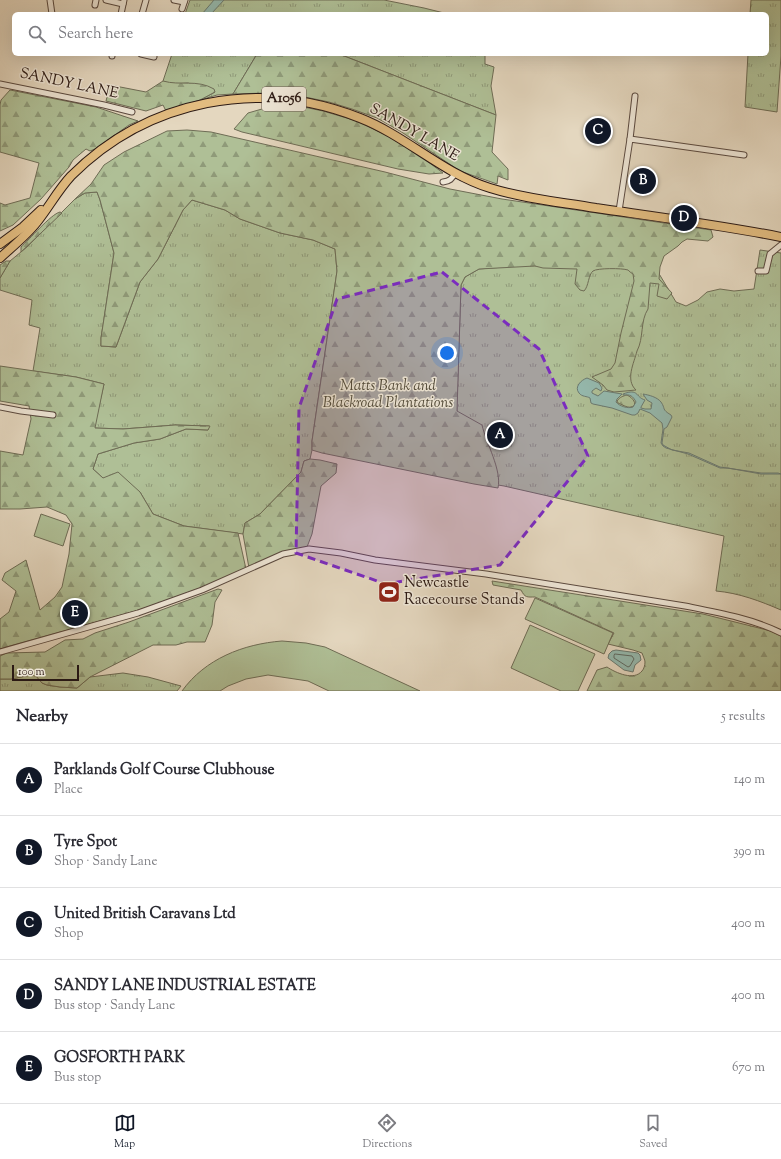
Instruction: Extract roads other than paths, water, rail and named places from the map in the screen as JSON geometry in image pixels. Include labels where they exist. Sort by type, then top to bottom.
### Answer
[{"type":"main road","name":"SANDY LANE","points":[[0,244],[23,227],[72,176],[96,154],[126,133],[159,117],[186,108],[209,102],[242,98],[271,98],[310,103],[328,107],[360,118],[377,125],[455,173],[487,187],[518,196],[705,223],[781,237]]},
{"type":"main road","name":"SANDY LANE","points":[[0,258],[37,222],[56,194]]},
{"type":"main road","points":[[0,253],[20,240]]},
{"type":"street","points":[[50,0],[52,12]]},
{"type":"street","points":[[106,0],[124,2],[122,12]]},
{"type":"street","points":[[143,12],[146,0]]},
{"type":"street","points":[[174,0],[184,1],[182,9]]},
{"type":"street","name":"SANDY LANE","points":[[0,84],[132,112]]},
{"type":"street","points":[[619,211],[635,96]]},
{"type":"street","points":[[630,139],[744,155]]},
{"type":"street","points":[[443,182],[452,179],[455,173]]},
{"type":"street","points":[[758,271],[766,271],[770,254],[781,245]]},
{"type":"street","points":[[0,407],[53,415]]},
{"type":"street","points":[[0,652],[138,613],[209,588],[283,554],[309,549],[341,553],[375,560],[486,574],[685,606],[743,619],[774,629],[781,633]]},
{"type":"water","points":[[214,0],[224,0],[213,12],[204,12]]},
{"type":"water","points":[[587,378],[599,383],[602,388],[601,391],[596,388],[592,391],[592,393],[598,396],[604,391],[622,394],[616,402],[624,407],[633,407],[636,402],[631,396],[623,395],[628,392],[634,392],[645,400],[641,408],[651,409],[652,403],[647,400],[643,394],[653,396],[659,400],[665,410],[672,417],[667,427],[664,429],[662,443],[671,449],[666,448],[663,446],[661,443],[663,429],[662,423],[650,413],[640,409],[638,413],[632,415],[612,408],[593,404],[591,403],[590,398],[580,394],[577,388],[583,380]]},
{"type":"water","points":[[676,451],[689,453],[720,467],[727,468],[720,468],[688,454]]},
{"type":"water","points":[[733,469],[761,473],[781,474],[761,474]]},
{"type":"water","points":[[616,650],[638,653],[640,655],[641,660],[635,665],[633,672],[624,670],[608,658],[612,651]]},
{"type":"place","name":"United British Caravans Ltd","points":[[598,131]]},
{"type":"place","name":"Tyre Spot","points":[[643,181]]},
{"type":"place","name":"SANDY LANE INDUSTRIAL ESTATE","points":[[684,218]]},
{"type":"place","name":"Parklands Golf Course Clubhouse","points":[[500,435]]},
{"type":"place","name":"Newcastle Racecourse Stands","points":[[389,592]]},
{"type":"place","name":"GOSFORTH PARK","points":[[75,613]]},
{"type":"park label","name":"Matts Bank and Blackroad Plantations","points":[[388,394]]}]
